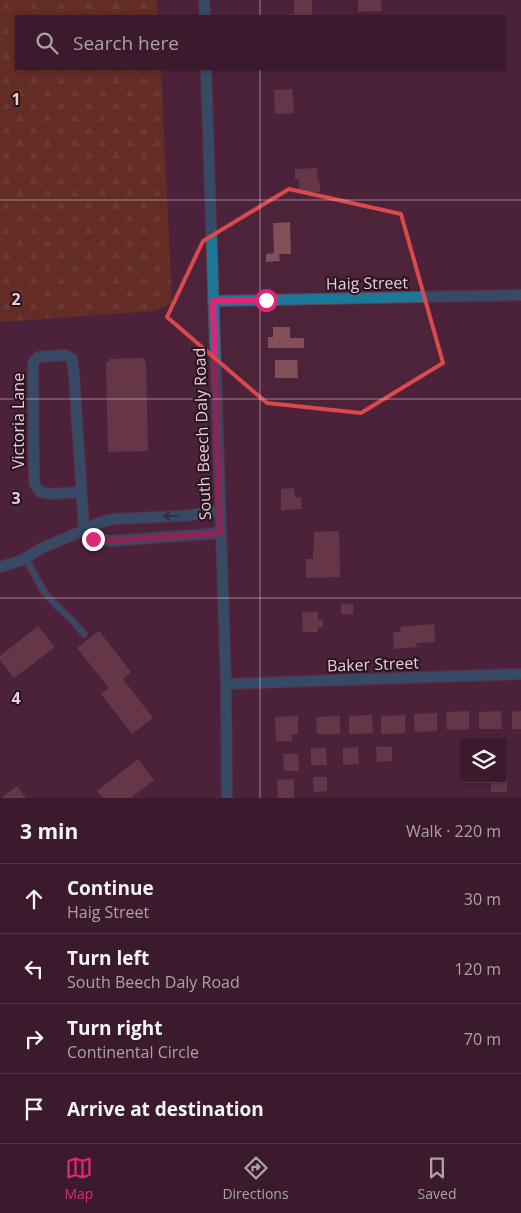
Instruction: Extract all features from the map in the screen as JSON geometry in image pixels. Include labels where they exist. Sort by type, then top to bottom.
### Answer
[{"type":"street","points":[[204,0],[204,15]]},
{"type":"street","name":"South Beech Daly Road","points":[[206,70],[226,684],[227,798]]},
{"type":"street","name":"Haig Street","points":[[213,301],[521,295]]},
{"type":"street","name":"Victoria Lane","points":[[81,492],[51,494],[40,492],[34,483],[33,363],[38,357],[65,355],[72,359],[84,530]]},
{"type":"street","points":[[0,567],[26,558],[40,549],[99,523],[114,519],[183,516],[220,511]]},
{"type":"street","points":[[84,530],[93,539],[110,541],[220,533]]},
{"type":"street","name":"Baker Street","points":[[226,684],[521,674]]},
{"type":"lane","points":[[26,558],[44,592],[84,634]]},
{"type":"highlighted area","points":[[289,189],[401,214],[443,363],[361,413],[267,403],[167,317],[203,241]]},
{"type":"green space","points":[[0,0],[157,0],[158,15],[15,15],[15,70],[161,70],[172,303],[155,311],[0,322]]},
{"type":"building","points":[[294,0],[312,0],[312,15],[287,15],[294,14]]},
{"type":"building","points":[[358,0],[381,0],[382,11],[358,12]]},
{"type":"building","points":[[292,89],[294,113],[275,114],[274,90]]},
{"type":"building","points":[[317,168],[320,192],[299,193],[299,179],[295,179],[295,169]]},
{"type":"building","points":[[290,222],[291,254],[279,254],[280,261],[266,262],[266,254],[274,253],[273,223]]},
{"type":"building","points":[[273,327],[290,327],[290,338],[304,338],[304,348],[268,348],[268,337],[273,337]]},
{"type":"building","points":[[144,358],[144,361],[146,361],[148,451],[108,452],[106,362],[109,362],[109,359]]},
{"type":"building","points":[[275,360],[297,360],[298,378],[275,378]]},
{"type":"building","points":[[294,488],[295,497],[301,497],[302,509],[281,510],[281,489]]},
{"type":"building","points":[[339,531],[340,577],[306,578],[306,559],[313,559],[314,532]]},
{"type":"building","points":[[341,604],[353,604],[353,614],[341,614]]},
{"type":"building","points":[[302,612],[318,612],[318,620],[323,620],[323,627],[318,627],[318,632],[303,632]]},
{"type":"building","points":[[434,624],[435,642],[416,643],[417,647],[394,649],[393,632],[401,632],[400,627]]},
{"type":"building","points":[[38,626],[55,647],[14,678],[0,660],[0,656]]},
{"type":"building","points":[[99,631],[131,672],[123,679],[153,718],[132,734],[101,694],[109,688],[77,648]]},
{"type":"building","points":[[469,711],[469,729],[447,730],[446,712]]},
{"type":"building","points":[[501,711],[502,729],[479,729],[479,712]]},
{"type":"building","points":[[521,711],[521,729],[512,729],[512,712]]},
{"type":"building","points":[[437,713],[437,731],[415,732],[414,714]]},
{"type":"building","points":[[372,715],[373,733],[349,734],[349,716]]},
{"type":"building","points":[[405,715],[405,733],[381,734],[381,716]]},
{"type":"building","points":[[298,716],[298,734],[291,735],[292,741],[276,741],[275,717]]},
{"type":"building","points":[[340,716],[340,734],[317,734],[316,717]]},
{"type":"building","points":[[358,747],[359,764],[343,765],[343,748]]},
{"type":"building","points":[[376,747],[392,747],[392,761],[377,762]]},
{"type":"building","points":[[311,748],[326,748],[327,765],[311,765]]},
{"type":"building","points":[[283,754],[298,754],[299,771],[284,771]]},
{"type":"building","points":[[138,759],[154,780],[131,798],[103,798],[97,791]]},
{"type":"building","points":[[313,777],[327,777],[327,791],[314,792]]},
{"type":"building","points":[[507,777],[507,792],[491,792],[491,783],[506,783]]},
{"type":"building","points":[[294,779],[294,798],[278,798],[277,780]]},
{"type":"building","points":[[17,786],[26,798],[1,798]]},
{"type":"route","points":[[93,539],[110,541],[220,533],[213,301],[266,300]]}]
